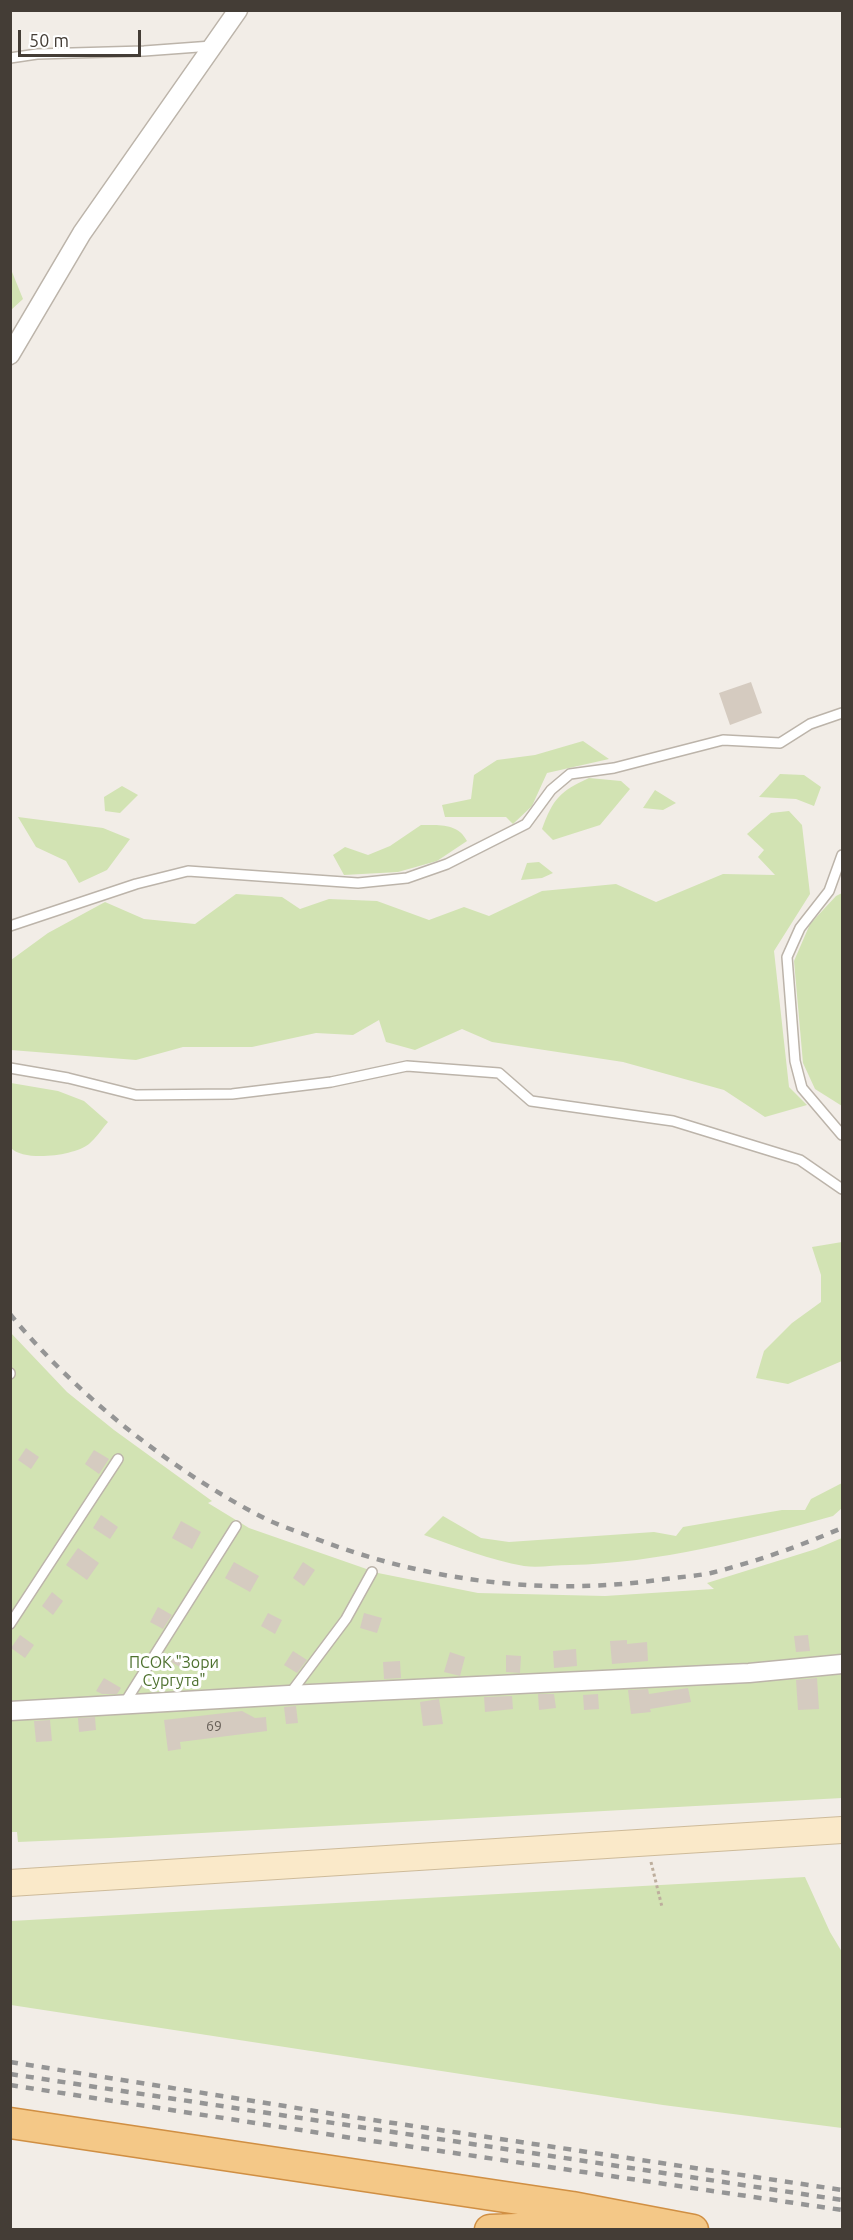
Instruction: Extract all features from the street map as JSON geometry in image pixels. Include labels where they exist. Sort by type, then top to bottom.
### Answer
[{"type":"highway","points":[[10,2123],[572,2207],[693,2229]]},
{"type":"highway","points":[[490,2229],[583,2225],[662,2229]]},
{"type":"main road","points":[[10,1883],[843,1830]]},
{"type":"street","points":[[10,355],[82,233],[238,10]]},
{"type":"street","points":[[10,1711],[749,1673],[843,1664]]},
{"type":"lane","points":[[10,58],[37,54],[144,51],[212,46]]},
{"type":"lane","points":[[10,926],[136,884],[188,871],[358,883],[407,878],[447,864],[526,824],[551,790],[570,774],[614,768],[723,740],[780,743],[810,724],[843,713]]},
{"type":"lane","points":[[843,855],[829,891],[800,928],[787,957],[795,1061],[802,1088],[843,1135]]},
{"type":"lane","points":[[10,1068],[68,1078],[136,1095],[232,1094],[331,1082],[408,1066],[500,1073],[531,1101],[673,1121],[800,1160],[843,1189]]},
{"type":"lane","points":[[10,1624],[118,1459]]},
{"type":"lane","points":[[124,1704],[236,1526]]},
{"type":"lane","points":[[289,1695],[346,1619],[372,1572]]},
{"type":"path","points":[[649,1842],[652,1871],[662,1907]]},
{"type":"green space","points":[[10,267],[23,299],[11,310],[10,310]]},
{"type":"green space","points":[[583,741],[609,759],[547,773],[532,806],[513,824],[506,817],[445,817],[442,805],[471,799],[474,775],[497,760],[535,755]]},
{"type":"green space","points":[[780,774],[804,775],[821,787],[814,806],[796,799],[759,797]]},
{"type":"green space","points":[[589,778],[621,781],[630,789],[600,825],[553,840],[542,829],[554,803],[571,787]]},
{"type":"green space","points":[[122,786],[138,795],[120,813],[105,811],[104,797]]},
{"type":"green space","points":[[655,790],[676,803],[663,810],[643,808]]},
{"type":"green space","points":[[789,811],[802,825],[810,894],[774,951],[789,1087],[807,1105],[765,1117],[724,1090],[623,1062],[492,1042],[462,1029],[415,1050],[386,1042],[379,1020],[353,1035],[316,1033],[252,1047],[183,1047],[136,1060],[11,1050],[11,960],[48,933],[105,902],[144,919],[195,924],[236,894],[282,897],[300,909],[329,899],[377,901],[429,920],[464,907],[489,916],[542,891],[616,884],[656,902],[723,874],[775,875],[758,857],[764,850],[747,834],[771,813]]},
{"type":"green space","points":[[18,817],[103,828],[130,839],[107,870],[79,883],[66,861],[36,847]]},
{"type":"green space","points":[[421,825],[441,825],[453,828],[459,831],[467,841],[437,861],[398,872],[344,875],[333,855],[345,847],[368,855],[390,846]]},
{"type":"green space","points":[[539,862],[553,873],[542,878],[521,880],[527,863]]},
{"type":"green space","points":[[842,893],[842,1106],[815,1089],[803,1063],[794,961],[810,924],[836,896]]},
{"type":"green space","points":[[11,1083],[58,1091],[84,1101],[108,1122],[89,1144],[72,1152],[37,1156],[17,1152],[11,1148]]},
{"type":"green space","points":[[842,1242],[842,1361],[788,1384],[756,1378],[764,1351],[792,1323],[821,1302],[821,1275],[812,1247]]},
{"type":"green space","name":"ПСОК \"Зори Сургута\"","points":[[10,1332],[67,1392],[114,1430],[212,1501],[208,1503],[249,1528],[378,1573],[478,1593],[605,1596],[714,1589],[707,1583],[816,1549],[842,1538],[842,1798],[18,1842],[17,1832],[10,1832]]},
{"type":"green space","points":[[842,1483],[842,1508],[833,1516],[735,1542],[637,1560],[541,1567],[524,1566],[486,1557],[424,1535],[443,1516],[481,1538],[509,1542],[654,1532],[676,1536],[683,1527],[782,1510],[805,1510],[811,1499]]},
{"type":"green space","points":[[805,1877],[830,1932],[842,1952],[842,2128],[663,2105],[11,2005],[11,1921]]},
{"type":"building","points":[[751,682],[762,713],[730,725],[719,693]]},
{"type":"building","points":[[26,1448],[39,1457],[31,1469],[18,1460]]},
{"type":"building","points":[[94,1450],[109,1459],[99,1474],[85,1464]]},
{"type":"building","points":[[101,1515],[118,1527],[110,1539],[93,1528]]},
{"type":"building","points":[[181,1521],[201,1532],[192,1549],[172,1538]]},
{"type":"building","points":[[78,1548],[99,1563],[87,1580],[66,1565]]},
{"type":"building","points":[[234,1562],[259,1576],[250,1592],[225,1578]]},
{"type":"building","points":[[303,1562],[315,1570],[304,1586],[293,1578]]},
{"type":"building","points":[[52,1592],[63,1601],[53,1615],[42,1606]]},
{"type":"building","points":[[158,1607],[172,1615],[163,1629],[150,1622]]},
{"type":"building","points":[[268,1613],[282,1620],[275,1634],[261,1626]]},
{"type":"building","points":[[364,1613],[382,1618],[377,1633],[360,1628]]},
{"type":"building","points":[[20,1635],[34,1645],[25,1658],[11,1648]]},
{"type":"building","points":[[808,1635],[810,1651],[796,1652],[794,1636]]},
{"type":"building","points":[[627,1640],[627,1644],[647,1642],[648,1661],[612,1664],[610,1641]]},
{"type":"building","points":[[576,1649],[577,1666],[554,1668],[553,1651]]},
{"type":"building","points":[[178,1651],[192,1659],[185,1670],[171,1662]]},
{"type":"building","points":[[293,1651],[307,1660],[297,1673],[284,1665]]},
{"type":"building","points":[[450,1652],[465,1657],[460,1676],[444,1672]]},
{"type":"building","points":[[506,1655],[521,1656],[520,1673],[506,1672]]},
{"type":"building","points":[[400,1661],[401,1678],[384,1679],[383,1662]]},
{"type":"building","points":[[104,1678],[121,1688],[117,1694],[102,1694],[96,1691]]},
{"type":"building","points":[[817,1678],[819,1709],[798,1710],[796,1680]]},
{"type":"building","points":[[688,1688],[691,1702],[650,1709],[651,1712],[631,1714],[628,1690],[648,1689],[649,1694]]},
{"type":"building","points":[[538,1694],[554,1694],[556,1708],[539,1710]]},
{"type":"building","points":[[598,1694],[599,1709],[584,1710],[583,1695]]},
{"type":"building","points":[[512,1696],[513,1709],[485,1712],[484,1697]]},
{"type":"building","points":[[439,1699],[443,1724],[423,1726],[420,1702]]},
{"type":"building","points":[[296,1706],[298,1723],[286,1724],[284,1707]]},
{"type":"building","points":[[242,1711],[255,1718],[266,1717],[267,1731],[180,1742],[181,1749],[168,1751],[164,1720]]},
{"type":"building","points":[[95,1717],[96,1730],[79,1732],[78,1718]]},
{"type":"building","points":[[50,1720],[52,1741],[36,1742],[34,1721]]},
{"type":"railway","points":[[10,1314],[36,1344],[94,1401],[126,1428],[193,1477],[262,1517],[352,1552],[396,1564],[484,1581],[574,1586],[620,1584],[711,1573],[777,1553],[842,1528]]},
{"type":"railway","points":[[10,2062],[353,2117],[842,2190]]},
{"type":"railway","points":[[10,2074],[842,2200]]},
{"type":"railway","points":[[10,2085],[842,2210]]}]
